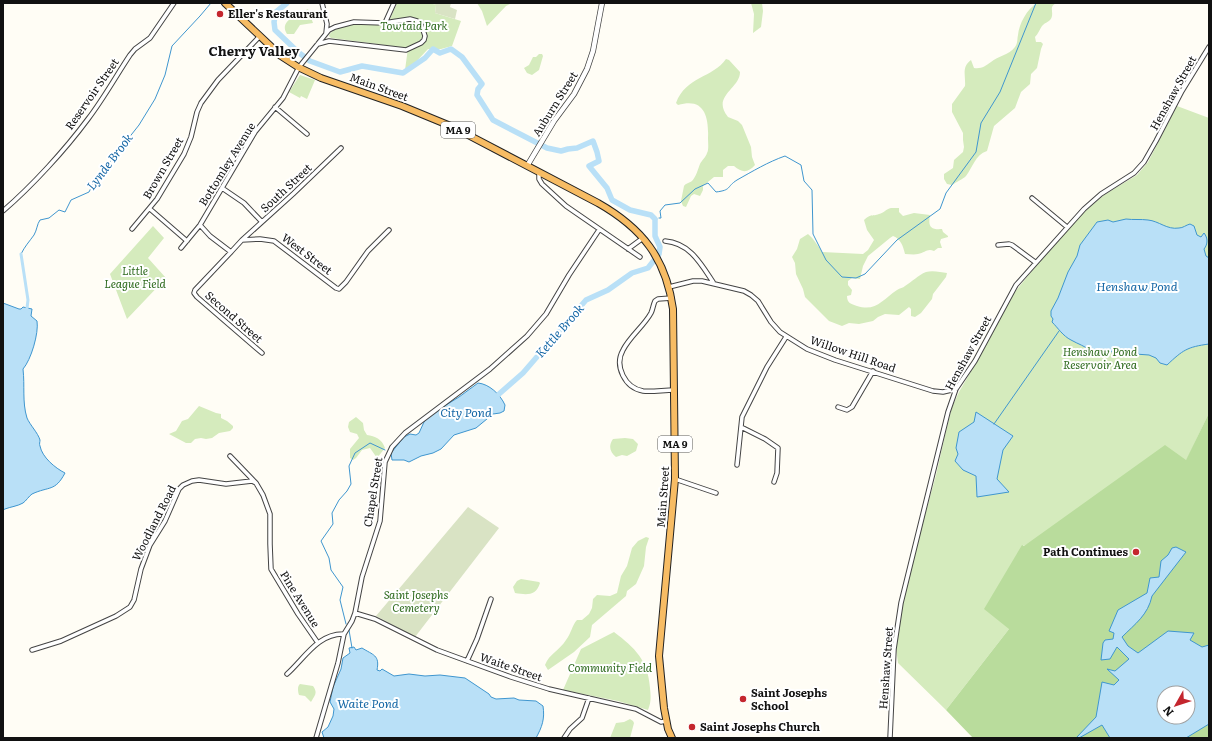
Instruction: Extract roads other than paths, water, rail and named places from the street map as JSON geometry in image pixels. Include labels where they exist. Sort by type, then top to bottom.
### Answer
[{"type":"highway","name":"Main Street","points":[[225,3],[286,60],[321,78],[433,118],[546,175],[616,213],[631,224],[644,238],[657,258],[669,287],[673,309],[675,479],[659,656],[666,721],[672,738]]},
{"type":"street","name":"Reservoir Street","points":[[3,211],[32,183],[83,126],[101,101],[130,55],[136,48],[150,38],[174,3]]},
{"type":"street","points":[[322,3],[327,24],[326,34]]},
{"type":"street","points":[[385,23],[394,3]]},
{"type":"street","name":"Auburn Street","points":[[527,166],[554,121],[574,94],[587,69],[593,52],[602,3]]},
{"type":"street","points":[[318,44],[331,41],[406,50],[415,47],[424,40],[425,36],[417,21],[410,19],[385,23],[354,22],[333,27],[326,34]]},
{"type":"street","name":"Bottomley Avenue","points":[[181,248],[200,225],[255,132],[283,98],[299,67],[326,34]]},
{"type":"street","name":"Brown Street","points":[[132,229],[150,209],[161,193],[186,150],[199,106],[218,80],[260,36]]},
{"type":"street","name":"Henshaw Street","points":[[890,738],[894,649],[901,603],[948,412],[956,389],[975,361],[1010,294],[1023,276],[1067,227],[1093,201],[1131,175],[1144,162],[1182,91],[1209,47]]},
{"type":"street","points":[[276,107],[307,134]]},
{"type":"street","name":"South Street","points":[[242,240],[341,148]]},
{"type":"street","points":[[539,172],[539,179],[542,184],[566,206],[640,257]]},
{"type":"street","points":[[546,175],[545,184],[547,188]]},
{"type":"street","points":[[222,188],[244,203],[262,222]]},
{"type":"street","points":[[1032,198],[1067,227]]},
{"type":"street","points":[[150,209],[187,241]]},
{"type":"street","points":[[200,225],[210,236],[231,252],[242,240]]},
{"type":"street","name":"West Street","points":[[242,240],[274,240],[339,289],[346,282],[368,251],[389,230]]},
{"type":"street","name":"Chapel Street","points":[[316,738],[338,663],[344,634],[355,613],[362,577],[380,521],[385,462],[390,451],[405,433],[490,369],[527,336],[546,314],[569,275],[599,230]]},
{"type":"street","points":[[628,249],[644,238]]},
{"type":"street","points":[[665,241],[675,242],[696,257],[713,282]]},
{"type":"street","points":[[998,245],[1012,244],[1035,262]]},
{"type":"street","name":"Second Street","points":[[231,252],[194,293],[262,353]]},
{"type":"street","points":[[699,281],[707,273]]},
{"type":"street","name":"Willow Hill Road","points":[[669,287],[699,281],[713,282],[744,291],[751,295],[760,304],[774,325],[786,337],[816,354],[933,391],[943,392],[956,389]]},
{"type":"street","points":[[672,298],[658,299],[655,301],[651,313],[623,350],[620,359],[620,366],[625,379],[635,388],[643,391],[674,390]]},
{"type":"street","points":[[737,465],[742,417],[760,379],[775,352],[786,337]]},
{"type":"street","points":[[838,407],[847,410],[852,407],[873,371]]},
{"type":"street","points":[[741,427],[778,448],[777,473],[774,482]]},
{"type":"street","name":"Pine Avenue","points":[[230,456],[256,483],[263,495],[270,514],[271,568],[298,614],[318,643]]},
{"type":"street","points":[[675,479],[716,493]]},
{"type":"street","name":"Woodland Road","points":[[32,650],[61,641],[116,616],[130,607],[134,600],[141,569],[150,545],[165,521],[179,489],[183,485],[199,480],[226,484],[249,481],[256,483]]},
{"type":"street","points":[[467,661],[477,639],[491,599]]},
{"type":"street","name":"Waite Street","points":[[355,613],[375,619],[428,646],[529,684],[636,708],[662,722],[666,721]]},
{"type":"street","points":[[287,674],[318,643],[330,636],[344,634]]},
{"type":"street","points":[[564,738],[570,729],[583,716],[589,698]]},
{"type":"water","name":"Henshaw Pond","points":[[1126,219],[1152,221],[1171,228],[1182,228],[1190,224],[1194,226],[1197,235],[1201,237],[1204,233],[1207,239],[1204,249],[1206,256],[1209,258],[1209,344],[1195,346],[1186,350],[1167,365],[1160,363],[1156,358],[1149,355],[1123,355],[1116,352],[1097,350],[1091,351],[1068,338],[1052,322],[1053,319],[1051,316],[1051,311],[1058,298],[1068,272],[1077,256],[1080,245],[1097,222],[1108,220],[1113,222]]},
{"type":"water","points":[[3,303],[19,309],[23,307],[32,309],[31,316],[37,321],[37,332],[34,346],[23,369],[25,412],[28,421],[39,437],[43,454],[53,465],[65,473],[55,486],[32,494],[23,503],[3,510]]},
{"type":"water","name":"City Pond","points":[[478,383],[486,385],[497,393],[505,405],[504,411],[493,414],[476,428],[454,435],[441,449],[433,453],[421,456],[409,462],[404,460],[392,460],[391,453],[404,437],[410,434],[416,435],[419,433],[424,422],[433,413]]},
{"type":"water","points":[[976,412],[1013,436],[1003,450],[997,479],[1009,492],[977,497],[976,476],[963,470],[955,461],[958,454],[956,448],[959,432],[974,422]]},
{"type":"water","points":[[1176,547],[1186,552],[1152,596],[1144,614],[1122,637],[1128,646],[1138,653],[1168,631],[1194,633],[1190,640],[1202,647],[1209,645],[1209,724],[1186,738],[1110,738],[1102,725],[1079,738],[1076,738],[1096,717],[1102,682],[1114,685],[1119,680],[1107,669],[1115,671],[1129,659],[1117,647],[1110,659],[1101,660],[1103,643],[1105,640],[1113,639],[1114,633],[1109,631],[1118,610],[1147,593],[1150,578],[1159,577],[1161,561],[1168,555],[1172,548]]},
{"type":"water","name":"Waite Pond","points":[[354,647],[356,650],[362,648],[375,656],[378,665],[377,670],[380,671],[382,669],[394,676],[409,674],[425,676],[440,675],[465,678],[496,699],[514,698],[519,700],[536,701],[543,706],[544,711],[540,730],[536,738],[324,738],[322,732],[328,727],[333,716],[334,709],[330,702],[333,687],[341,669],[343,658],[350,653],[349,648]]},
{"type":"waterway","name":"Lynde Brook","points":[[21,254],[34,235],[40,220],[49,218],[59,210],[65,212],[71,200],[89,192],[94,182],[139,125],[155,99],[165,75],[172,46],[211,3]]},
{"type":"waterway","name":"Kettle Brook","points":[[287,3],[276,12],[274,22],[275,30],[298,52],[310,61],[340,72],[362,66],[403,73],[425,58],[433,49],[440,53],[451,49],[462,57],[482,84],[478,89],[477,95],[493,120],[547,148],[561,151],[577,148],[593,141],[599,161],[589,166],[607,188],[612,200],[630,210],[651,215],[655,219],[655,236],[660,247],[659,254],[648,268],[632,273],[608,290],[586,300],[523,373],[499,394]]},
{"type":"waterway","points":[[659,218],[661,218],[660,211],[665,205],[680,203],[695,189],[708,183],[716,192],[724,190],[737,180],[785,156],[801,165],[804,181],[812,190],[813,234],[826,260],[842,277],[856,278],[865,274],[897,240],[940,209],[946,193],[976,152],[981,123],[1000,92],[1036,3]]},
{"type":"waterway","name":"Lynde Brook","points":[[21,254],[28,300],[27,308]]},
{"type":"waterway","points":[[994,424],[1059,331]]},
{"type":"waterway","name":"Kettle Brook","points":[[346,624],[340,600],[343,587],[331,570],[329,558],[321,541],[333,524],[332,513],[339,500],[351,484],[349,466],[355,453],[370,443],[385,450]]},
{"type":"waterway","name":"Kettle Brook","points":[[349,630],[352,648]]},
{"type":"place","name":"Eller's Restaurant","points":[[220,14]]},
{"type":"place","name":"Path Continues","points":[[1136,552]]},
{"type":"place","name":"Saint Josephs School","points":[[743,699]]},
{"type":"place","name":"Saint Josephs Church","points":[[692,727]]},
{"type":"district","name":"Cherry Valley","points":[[254,51]]},
{"type":"park label","name":"Towtaid Park","points":[[414,26]]},
{"type":"park label","name":"Little League Field","points":[[135,277]]},
{"type":"park label","name":"Henshaw Pond Reservoir Area","points":[[1100,358]]},
{"type":"park label","name":"Saint Josephs Cemetery","points":[[416,601]]},
{"type":"park label","name":"Community Field","points":[[610,668]]}]
